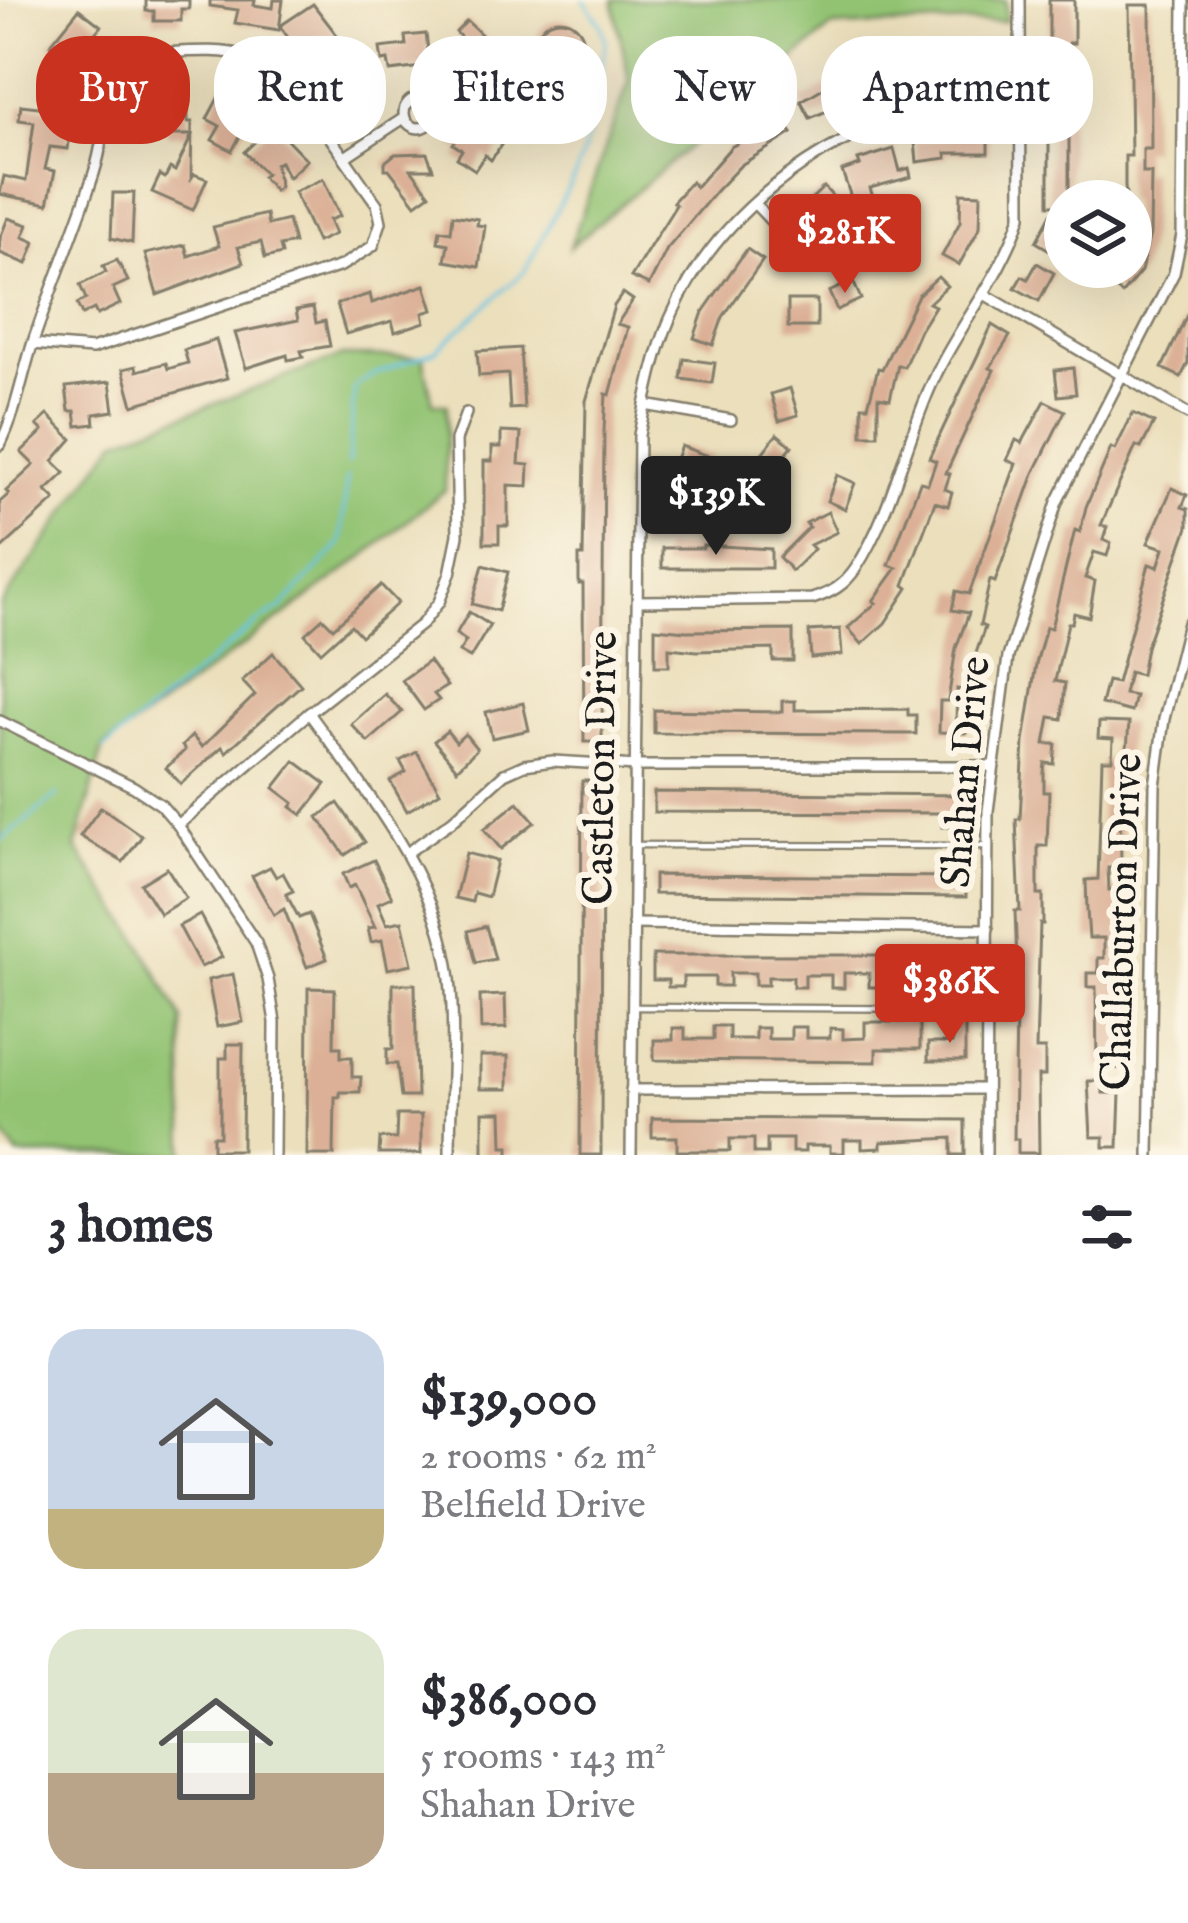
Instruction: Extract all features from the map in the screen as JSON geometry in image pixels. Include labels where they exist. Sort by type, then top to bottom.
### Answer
[{"type":"street","points":[[1020,0],[1020,36]]},
{"type":"street","name":"Shahan Drive","points":[[986,1155],[987,846],[992,766],[1008,657],[1057,502],[1174,273],[1182,235],[1184,0]]},
{"type":"street","points":[[0,445],[13,419],[33,344],[94,173],[114,82],[136,54],[253,57],[278,76],[377,204],[381,222],[373,246],[341,266],[92,349],[33,344]]},
{"type":"street","points":[[345,157],[404,118]]},
{"type":"street","name":"Castleton Drive","points":[[631,1155],[639,435],[645,405],[654,362],[684,291],[709,251],[795,171],[840,144]]},
{"type":"street","points":[[638,601],[812,599],[832,592],[849,578],[869,544],[942,362],[1011,249],[1021,216],[1021,144]]},
{"type":"street","points":[[755,204],[803,255]]},
{"type":"street","points":[[986,296],[1188,414]]},
{"type":"street","points":[[645,405],[731,420]]},
{"type":"street","points":[[178,824],[422,625],[439,602],[458,535],[456,440],[466,413]]},
{"type":"street","name":"Challaburton Drive","points":[[1149,1155],[1155,786],[1164,719],[1188,623]]},
{"type":"street","points":[[309,713],[408,852],[444,951],[449,978],[450,1155]]},
{"type":"street","points":[[0,721],[134,787],[161,806],[178,824],[256,943],[275,1022],[274,1155]]},
{"type":"street","points":[[408,852],[504,774],[524,765],[553,761],[637,766],[992,766]]},
{"type":"street","points":[[633,924],[988,928]]},
{"type":"street","points":[[632,1090],[986,1089]]},
{"type":"lane","points":[[635,845],[987,846]]},
{"type":"lane","points":[[632,1007],[987,1009]]},
{"type":"green space","points":[[613,0],[1006,0],[1006,21],[832,27],[797,56],[797,36],[631,36],[631,144],[693,144],[570,247],[629,81]]},
{"type":"green space","points":[[342,356],[423,357],[433,403],[447,405],[445,490],[357,562],[103,748],[76,848],[138,938],[182,1019],[185,1155],[18,1155],[0,1131],[0,606],[117,440]]},
{"type":"building","points":[[146,0],[189,0],[189,9],[181,9],[181,21],[154,21],[154,11],[146,11]]},
{"type":"building","points":[[210,0],[255,0],[254,5],[273,8],[274,0],[283,0],[279,30],[235,23],[238,10],[210,6]]},
{"type":"building","points":[[1049,0],[1074,0],[1074,36],[1049,36]]},
{"type":"building","points":[[313,4],[338,36],[287,36],[280,26]]},
{"type":"building","points":[[1129,5],[1150,5],[1151,149],[1143,149],[1143,173],[1151,173],[1151,180],[1125,180],[1125,156],[1131,156]]},
{"type":"building","points":[[79,9],[101,26],[93,36],[57,36]]},
{"type":"building","points":[[560,20],[577,27],[582,35],[538,36],[543,27]]},
{"type":"building","points":[[467,21],[483,36],[460,36],[456,32]]},
{"type":"building","points":[[426,34],[426,36],[410,36],[410,68],[390,71],[386,47],[406,45],[405,36]]},
{"type":"building","points":[[821,89],[821,113],[810,118],[801,101]]},
{"type":"building","points":[[21,105],[36,107],[36,144],[69,144],[68,149],[50,147],[45,169],[55,171],[48,204],[0,194],[4,176],[26,181],[34,122],[19,120]]},
{"type":"building","points":[[192,136],[191,179],[194,174],[207,179],[193,210],[152,192],[160,175],[165,178],[170,168],[175,171]]},
{"type":"building","points":[[253,144],[291,144],[307,160],[288,178],[280,162],[275,164],[280,186],[275,191],[244,152]]},
{"type":"building","points":[[453,144],[502,144],[491,160],[485,155],[475,170],[457,158],[462,150]]},
{"type":"building","points":[[774,144],[741,165],[716,191],[667,249],[649,285],[631,277],[676,205],[673,202],[691,182],[696,187],[731,147]]},
{"type":"building","points":[[915,144],[988,144],[988,153],[946,153],[947,158],[917,162]]},
{"type":"building","points":[[1049,144],[1069,144],[1069,180],[1049,180]]},
{"type":"building","points":[[894,149],[900,171],[909,168],[911,177],[870,188],[876,206],[864,210],[861,200],[853,203],[842,171],[860,165],[858,160]]},
{"type":"building","points":[[427,153],[433,169],[411,169],[430,194],[416,204],[385,169],[385,162],[395,154]]},
{"type":"building","points":[[323,179],[340,216],[329,220],[335,234],[317,242],[294,192]]},
{"type":"building","points":[[824,187],[844,209],[830,222],[809,201]]},
{"type":"building","points":[[113,193],[134,193],[132,243],[111,238]]},
{"type":"building","points":[[961,193],[981,194],[980,227],[959,265],[942,256],[960,222]]},
{"type":"building","points":[[266,214],[268,225],[288,220],[294,243],[280,246],[282,254],[265,258],[261,242],[238,247],[243,263],[157,295],[145,254],[185,245],[188,256],[219,246],[213,227]]},
{"type":"building","points":[[453,215],[478,219],[477,225],[485,226],[479,267],[445,261],[448,244],[438,242],[440,230],[451,232]]},
{"type":"building","points":[[8,218],[28,225],[23,237],[35,242],[27,264],[0,253]]},
{"type":"building","points":[[856,231],[874,241],[866,268],[847,262]]},
{"type":"building","points":[[747,249],[763,260],[723,317],[713,345],[694,338],[703,312]]},
{"type":"building","points":[[117,260],[128,281],[113,288],[120,304],[97,315],[94,309],[82,315],[77,304],[86,299],[80,285],[106,272],[103,266]]},
{"type":"building","points":[[1037,263],[1044,267],[1046,288],[1039,301],[1015,288],[1022,276],[1028,279]]},
{"type":"building","points":[[938,277],[947,286],[929,303],[935,306],[904,367],[898,365],[890,399],[878,397],[878,435],[862,435],[862,406],[868,406],[878,368],[882,369],[918,295]]},
{"type":"building","points":[[853,281],[861,299],[837,310],[829,292]]},
{"type":"building","points":[[425,285],[433,310],[423,313],[425,322],[395,332],[392,321],[346,334],[337,304],[370,294],[372,303]]},
{"type":"building","points":[[623,293],[633,300],[617,324],[628,327],[610,395],[606,394],[604,431],[602,742],[584,742],[579,556],[583,556],[586,401],[614,306]]},
{"type":"building","points":[[788,300],[817,300],[817,327],[788,327]]},
{"type":"building","points":[[313,307],[316,323],[325,321],[330,346],[301,351],[303,357],[288,360],[287,355],[246,368],[235,333],[298,320],[296,310]]},
{"type":"building","points":[[1188,313],[1188,363],[1181,377],[1162,368]]},
{"type":"building","points":[[992,325],[1010,336],[990,368],[994,370],[946,473],[950,474],[945,489],[952,492],[948,506],[935,502],[904,585],[908,588],[885,623],[862,644],[848,628],[876,603],[873,601],[897,568],[889,565],[920,482],[928,484],[936,461],[929,458]]},
{"type":"building","points":[[216,340],[227,378],[133,405],[123,369],[136,366],[137,371],[166,363],[168,369],[188,363],[184,350]]},
{"type":"building","points":[[520,348],[524,408],[510,409],[508,374],[479,376],[477,351]]},
{"type":"building","points":[[684,359],[715,363],[712,383],[681,379]]},
{"type":"building","points":[[1073,368],[1076,394],[1058,396],[1055,370]]},
{"type":"building","points":[[110,382],[114,411],[94,414],[95,424],[77,426],[75,411],[69,411],[66,387]]},
{"type":"building","points":[[790,388],[798,415],[779,421],[771,394]]},
{"type":"building","points":[[1045,401],[1065,411],[1034,473],[995,582],[990,580],[970,691],[957,689],[956,721],[966,721],[966,733],[939,732],[940,701],[948,701],[956,648],[969,613],[952,610],[956,591],[969,594],[1016,464],[1007,460]]},
{"type":"building","points":[[1133,413],[1154,423],[1141,448],[1136,446],[1101,525],[1107,527],[1103,540],[1111,543],[1107,556],[1094,552],[1085,578],[1095,581],[1089,617],[1074,613],[1068,623],[1055,681],[1065,683],[1062,719],[1050,717],[1045,744],[1056,744],[1054,764],[1045,763],[1044,772],[1044,792],[1049,792],[1047,846],[1038,846],[1043,924],[1036,1049],[1045,1049],[1045,1076],[1038,1076],[1039,1153],[1018,1153],[1018,1139],[1014,1139],[1019,1012],[1015,911],[1020,911],[1016,819],[1020,819],[1024,742],[1036,664],[1046,627],[1051,628],[1075,530],[1080,532],[1111,448],[1115,450]]},
{"type":"building","points":[[48,415],[72,439],[53,461],[65,473],[46,491],[55,500],[0,550],[0,502],[34,465],[21,452],[43,431],[37,425]]},
{"type":"building","points":[[501,432],[521,433],[519,464],[529,465],[528,486],[508,485],[508,526],[499,526],[499,543],[484,543],[484,461],[492,461],[492,447],[501,447]]},
{"type":"building","points":[[777,434],[792,446],[775,468],[760,456]]},
{"type":"building","points":[[681,446],[711,457],[704,475],[674,464]]},
{"type":"building","points":[[746,461],[761,486],[746,494],[741,485],[730,492],[732,485],[723,474]]},
{"type":"building","points":[[837,475],[855,483],[845,509],[827,501]]},
{"type":"building","points":[[666,481],[685,481],[685,511],[666,511]]},
{"type":"building","points":[[1172,488],[1187,495],[1182,507],[1188,509],[1188,527],[1146,647],[1141,675],[1129,672],[1124,694],[1135,696],[1131,712],[1101,704],[1107,681],[1117,683],[1149,564],[1158,567],[1164,548],[1148,543]]},
{"type":"building","points":[[828,512],[837,532],[810,545],[814,549],[792,571],[779,557],[809,527],[806,523]]},
{"type":"building","points":[[662,548],[771,549],[771,568],[662,568]]},
{"type":"building","points":[[483,565],[508,572],[498,611],[472,604]]},
{"type":"building","points":[[381,585],[398,603],[361,636],[351,625],[321,652],[305,634],[323,618],[333,628]]},
{"type":"building","points":[[469,612],[490,625],[470,658],[459,652],[466,641],[456,634]]},
{"type":"building","points":[[655,628],[793,630],[793,661],[773,661],[773,649],[669,648],[669,666],[655,666]]},
{"type":"building","points":[[840,629],[842,655],[811,658],[809,631]]},
{"type":"building","points":[[273,653],[301,685],[226,752],[222,747],[181,784],[166,768],[192,736],[202,747],[255,695],[242,681]]},
{"type":"building","points":[[429,661],[447,686],[434,694],[439,700],[424,710],[402,680]]},
{"type":"building","points":[[385,694],[402,712],[368,742],[351,724]]},
{"type":"building","points":[[782,701],[795,701],[795,710],[908,709],[908,715],[916,715],[916,734],[654,733],[654,710],[782,712]]},
{"type":"building","points":[[523,703],[529,730],[492,738],[486,712]]},
{"type":"building","points":[[1099,722],[1129,723],[1124,790],[1120,790],[1121,868],[1108,868],[1109,890],[1117,890],[1120,921],[1121,1068],[1097,1068],[1096,987],[1087,987],[1087,973],[1098,973],[1098,958],[1104,958],[1104,938],[1089,938],[1086,880],[1098,879],[1102,760],[1112,760],[1113,739],[1098,738]]},
{"type":"building","points":[[447,731],[456,742],[465,734],[477,749],[457,769],[434,741]]},
{"type":"building","points":[[417,752],[440,792],[407,811],[390,781],[406,772],[400,761]]},
{"type":"building","points":[[295,761],[326,784],[302,815],[274,788]]},
{"type":"building","points":[[582,781],[602,781],[601,1155],[580,1155]]},
{"type":"building","points":[[654,792],[966,795],[966,811],[955,811],[955,827],[942,827],[942,813],[654,812]]},
{"type":"building","points":[[518,802],[535,822],[501,849],[484,829]]},
{"type":"building","points":[[338,803],[365,842],[345,855],[318,817]]},
{"type":"building","points":[[101,807],[142,836],[123,862],[80,836]]},
{"type":"building","points":[[466,853],[497,861],[488,897],[474,893],[472,902],[455,898]]},
{"type":"building","points":[[374,860],[392,897],[378,903],[387,924],[402,921],[412,964],[388,969],[382,940],[371,942],[368,928],[375,927],[355,885],[349,888],[343,874]]},
{"type":"building","points":[[270,867],[276,877],[283,873],[293,891],[286,894],[299,918],[309,914],[327,959],[307,967],[284,909],[274,915],[252,876]]},
{"type":"building","points":[[167,868],[186,898],[160,914],[141,884]]},
{"type":"building","points":[[654,875],[966,877],[966,897],[654,894]]},
{"type":"building","points":[[200,915],[222,957],[201,967],[179,926]]},
{"type":"building","points":[[486,926],[495,959],[476,963],[468,931]]},
{"type":"building","points":[[653,955],[961,955],[961,985],[945,985],[946,973],[920,973],[920,990],[906,990],[906,980],[883,980],[883,987],[869,987],[869,973],[844,973],[844,988],[831,988],[831,975],[805,975],[805,987],[793,987],[793,977],[768,977],[768,985],[755,985],[755,973],[730,973],[730,986],[715,986],[715,977],[683,977],[683,987],[668,987],[668,980],[653,980]]},
{"type":"building","points":[[233,974],[243,1022],[217,1027],[208,980]]},
{"type":"building","points":[[393,984],[415,984],[417,1097],[401,1097],[397,1064],[387,1064],[387,1049],[393,1049]]},
{"type":"building","points":[[308,988],[335,989],[334,1047],[341,1047],[341,1057],[352,1057],[352,1077],[361,1077],[360,1092],[340,1092],[335,1097],[334,1155],[307,1155]]},
{"type":"building","points":[[505,995],[506,1028],[481,1029],[480,996]]},
{"type":"building","points":[[952,1021],[965,1021],[965,1061],[928,1061],[928,1043],[952,1043]]},
{"type":"building","points":[[865,1022],[920,1022],[920,1049],[876,1049],[876,1062],[654,1060],[654,1040],[673,1040],[673,1028],[685,1028],[685,1039],[713,1039],[713,1026],[729,1026],[729,1039],[755,1039],[755,1028],[768,1028],[768,1039],[791,1039],[791,1027],[806,1027],[806,1038],[830,1038],[830,1028],[843,1029],[843,1039],[865,1038]]},
{"type":"building","points":[[227,1044],[243,1044],[242,1150],[213,1150],[213,1136],[220,1136],[220,1058],[227,1058]]},
{"type":"building","points":[[480,1056],[508,1056],[508,1089],[480,1089]]},
{"type":"building","points":[[1088,1081],[1103,1081],[1103,1093],[1120,1093],[1118,1147],[1104,1147],[1104,1137],[1091,1137]]},
{"type":"building","points":[[483,1112],[502,1112],[503,1146],[509,1146],[509,1155],[483,1155]]},
{"type":"building","points":[[397,1115],[421,1115],[421,1154],[379,1154],[380,1138],[396,1139]]},
{"type":"building","points":[[652,1118],[965,1120],[965,1155],[952,1155],[952,1138],[881,1142],[881,1148],[862,1149],[862,1140],[844,1140],[844,1153],[830,1153],[830,1146],[805,1146],[805,1152],[792,1152],[792,1139],[767,1139],[767,1153],[754,1153],[754,1139],[730,1139],[730,1151],[677,1151],[677,1137],[652,1137]]},
{"type":"waterway","points":[[348,464],[355,386],[435,351],[525,271],[576,173],[593,124],[606,40],[584,0]]},
{"type":"waterway","points":[[104,749],[281,608],[335,550],[341,542],[347,477]]},
{"type":"waterway","points":[[0,841],[58,795]]}]
